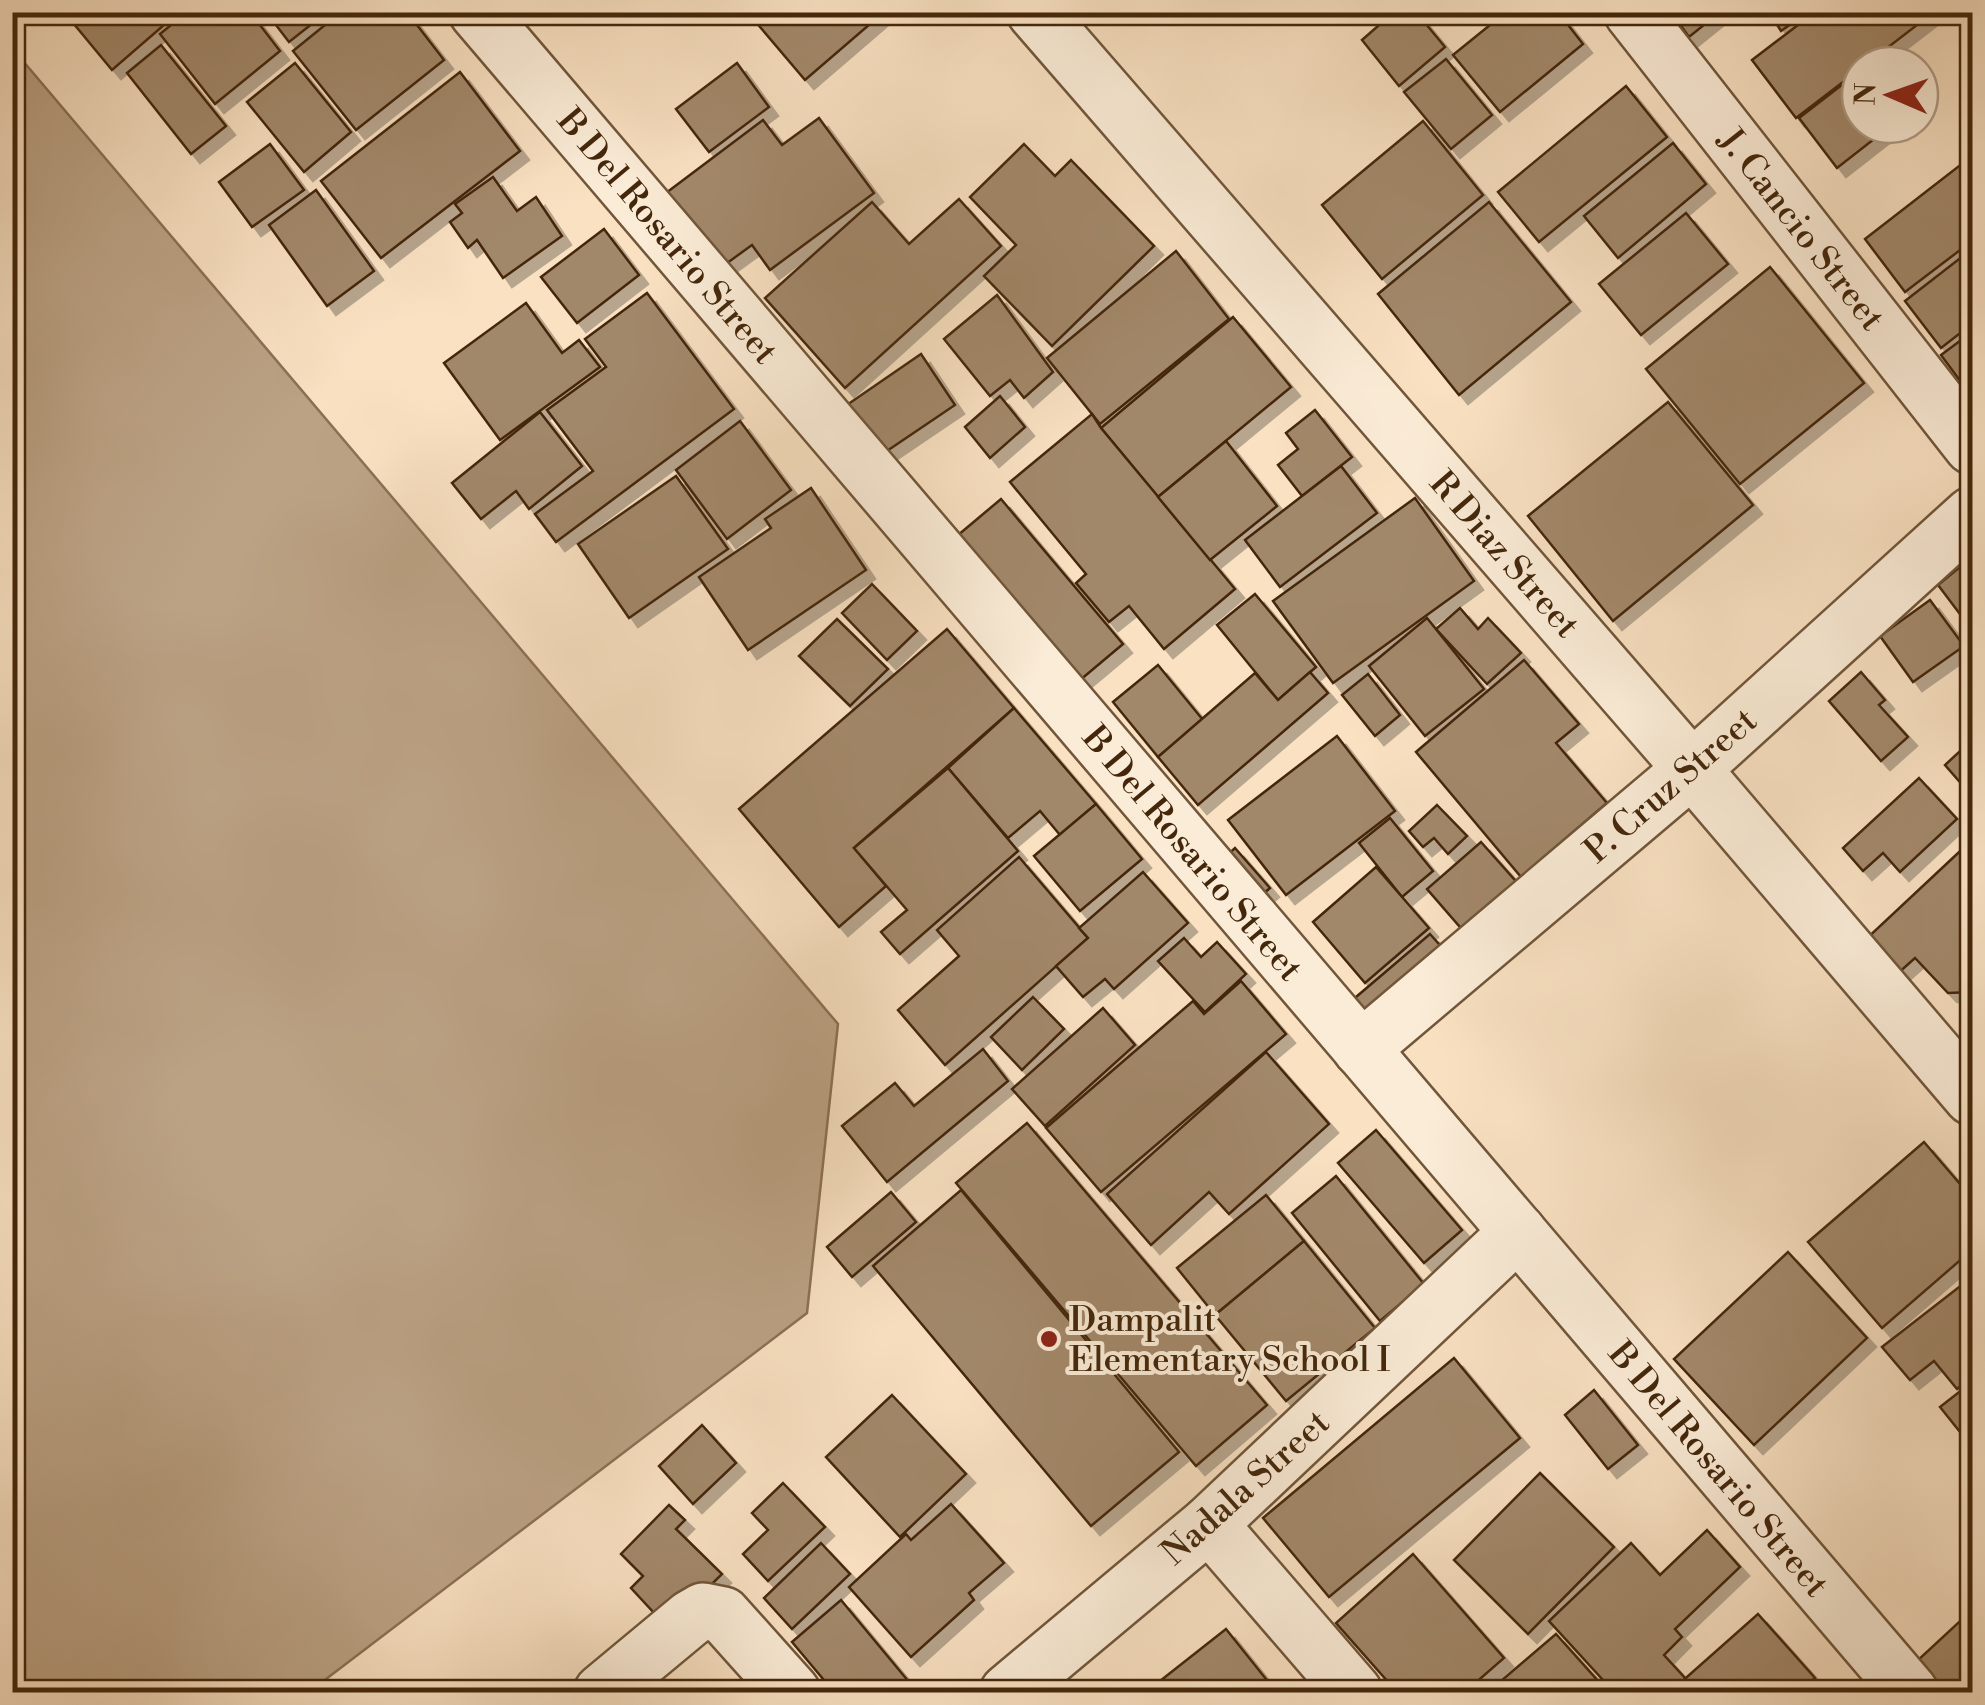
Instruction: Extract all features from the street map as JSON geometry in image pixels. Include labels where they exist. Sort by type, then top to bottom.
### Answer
[{"type":"street","name":"B Del Rosario Street","points":[[477,12],[1910,1692]]},
{"type":"street","name":"R Diaz Street","points":[[1036,12],[1972,1097]]},
{"type":"street","name":"J. Cancio Street","points":[[1632,12],[1972,446]]},
{"type":"street","name":"P. Cruz Street","points":[[1361,1050],[1692,769],[1972,515]]},
{"type":"street","name":"Nadala Street","points":[[1008,1692],[1209,1524],[1518,1232]]},
{"type":"street","points":[[1209,1524],[1354,1692]]},
{"type":"street","points":[[602,1692],[704,1611],[723,1615],[792,1692]]},
{"type":"shaded area","points":[[12,48],[838,1024],[807,1313],[309,1692],[13,1692]]},
{"type":"building","points":[[64,12],[179,12],[112,70]]},
{"type":"building","points":[[187,12],[250,12],[280,51],[215,104],[160,34]]},
{"type":"building","points":[[266,12],[327,12],[289,42]]},
{"type":"building","points":[[341,12],[407,12],[444,60],[356,130],[293,51]]},
{"type":"building","points":[[765,12],[884,12],[805,80],[755,21]]},
{"type":"building","points":[[1394,12],[1416,12],[1445,47],[1399,86],[1362,40]]},
{"type":"building","points":[[1506,12],[1558,12],[1583,44],[1500,112],[1453,55]]},
{"type":"building","points":[[1671,12],[1720,12],[1689,37]]},
{"type":"building","points":[[1769,12],[1808,12],[1781,31]]},
{"type":"building","points":[[1815,12],[1930,15],[1891,45],[1840,45],[1840,84],[1796,118],[1752,60]]},
{"type":"building","points":[[161,45],[226,126],[191,154],[127,73]]},
{"type":"building","points":[[1446,59],[1492,115],[1451,149],[1404,92]]},
{"type":"building","points":[[295,63],[351,132],[304,172],[247,102]]},
{"type":"building","points":[[737,63],[769,107],[709,152],[676,109]]},
{"type":"building","points":[[460,72],[520,151],[381,258],[321,181]]},
{"type":"building","points":[[1626,86],[1667,137],[1539,242],[1498,192]]},
{"type":"building","points":[[1840,86],[1840,145],[1866,145],[1837,168],[1799,118]]},
{"type":"building","points":[[819,118],[874,193],[770,270],[752,245],[712,274],[658,199],[763,120],[782,145]]},
{"type":"building","points":[[1423,121],[1483,195],[1382,279],[1322,205]]},
{"type":"building","points":[[1673,143],[1706,184],[1618,258],[1584,216]]},
{"type":"building","points":[[270,144],[304,190],[252,227],[219,182]]},
{"type":"building","points":[[1024,144],[1055,176],[1071,160],[1154,246],[1052,346],[984,276],[1016,245],[970,197]]},
{"type":"building","points":[[1972,156],[1972,241],[1905,292],[1865,239]]},
{"type":"building","points":[[493,177],[517,211],[536,197],[562,236],[503,278],[477,240],[468,248],[450,222],[462,213],[455,204]]},
{"type":"building","points":[[316,190],[374,271],[327,306],[269,225]]},
{"type":"building","points":[[959,199],[1001,246],[845,388],[765,298],[872,202],[909,244]]},
{"type":"building","points":[[1489,202],[1571,302],[1459,395],[1378,294]]},
{"type":"building","points":[[1686,213],[1728,264],[1641,335],[1599,284]]},
{"type":"building","points":[[604,229],[639,275],[577,323],[541,277]]},
{"type":"building","points":[[1972,249],[1972,324],[1941,348],[1905,301]]},
{"type":"building","points":[[1176,251],[1229,319],[1100,424],[1047,358]]},
{"type":"building","points":[[1770,267],[1864,383],[1740,484],[1646,369]]},
{"type":"building","points":[[647,293],[734,409],[556,542],[535,514],[593,471],[547,410],[606,367],[585,339]]},
{"type":"building","points":[[997,295],[1053,372],[1024,398],[1010,380],[990,396],[944,339]]},
{"type":"building","points":[[526,303],[562,353],[579,340],[600,367],[500,440],[444,363]]},
{"type":"building","points":[[1233,317],[1291,387],[1158,497],[1101,428]]},
{"type":"building","points":[[1972,332],[1972,397],[1941,355]]},
{"type":"building","points":[[921,354],[955,405],[875,459],[841,409]]},
{"type":"building","points":[[1000,396],[1025,427],[990,458],[965,427]]},
{"type":"building","points":[[1668,402],[1753,505],[1613,621],[1528,516]]},
{"type":"building","points":[[1315,410],[1352,457],[1302,496],[1278,465],[1298,449],[1286,433]]},
{"type":"building","points":[[540,412],[582,466],[529,509],[516,491],[481,519],[452,483]]},
{"type":"building","points":[[1092,414],[1235,589],[1164,649],[1129,606],[1109,622],[1076,583],[1086,574],[1010,482]]},
{"type":"building","points":[[740,421],[791,490],[727,539],[676,470]]},
{"type":"building","points":[[1226,441],[1277,506],[1210,560],[1158,497]]},
{"type":"building","points":[[1341,466],[1377,513],[1280,587],[1245,540]]},
{"type":"building","points":[[676,476],[728,549],[629,618],[578,544]]},
{"type":"building","points":[[811,488],[866,570],[748,650],[699,577],[771,528],[765,519]]},
{"type":"building","points":[[1415,498],[1474,581],[1333,683],[1273,601]]},
{"type":"building","points":[[1001,499],[1123,644],[1079,681],[957,536]]},
{"type":"building","points":[[1972,557],[1972,630],[1938,585]]},
{"type":"building","points":[[872,584],[917,631],[887,660],[842,613]]},
{"type":"building","points":[[1255,594],[1316,667],[1278,700],[1217,625]]},
{"type":"building","points":[[1930,600],[1964,646],[1913,682],[1880,636]]},
{"type":"building","points":[[1460,608],[1478,629],[1488,618],[1521,653],[1487,684],[1436,629]]},
{"type":"building","points":[[1427,618],[1484,689],[1425,736],[1369,666]]},
{"type":"building","points":[[837,619],[888,669],[850,706],[799,656]]},
{"type":"building","points":[[947,629],[1014,708],[854,848],[886,886],[839,927],[739,809]]},
{"type":"building","points":[[1524,660],[1579,724],[1556,743],[1607,803],[1521,877],[1416,752]]},
{"type":"building","points":[[1158,665],[1203,720],[1158,757],[1113,702]]},
{"type":"building","points":[[1310,672],[1328,693],[1198,805],[1158,757],[1255,673],[1278,700]]},
{"type":"building","points":[[1861,672],[1885,700],[1879,705],[1908,737],[1881,761],[1829,701]]},
{"type":"building","points":[[1368,674],[1400,715],[1375,736],[1342,695]]},
{"type":"building","points":[[1014,708],[1096,804],[1060,835],[1040,811],[1008,838],[948,768]]},
{"type":"building","points":[[1337,736],[1395,811],[1286,895],[1228,820]]},
{"type":"building","points":[[1972,740],[1972,796],[1945,765]]},
{"type":"building","points":[[948,768],[1018,851],[900,954],[881,932],[907,910],[854,848]]},
{"type":"building","points":[[1919,778],[1957,819],[1900,872],[1883,853],[1863,871],[1843,848]]},
{"type":"building","points":[[1096,804],[1142,859],[1080,911],[1034,856]]},
{"type":"building","points":[[1437,805],[1467,836],[1448,854],[1434,838],[1423,847],[1409,831]]},
{"type":"building","points":[[1390,818],[1433,871],[1402,897],[1359,843]]},
{"type":"building","points":[[1972,840],[1972,992],[1948,993],[1915,958],[1895,976],[1864,941]]},
{"type":"building","points":[[1481,842],[1521,887],[1466,934],[1427,889]]},
{"type":"building","points":[[1235,848],[1270,888],[1249,906],[1215,866]]},
{"type":"building","points":[[1019,857],[1088,938],[945,1065],[898,1010],[959,956],[937,930]]},
{"type":"building","points":[[1376,867],[1429,928],[1365,983],[1313,922]]},
{"type":"building","points":[[1143,872],[1188,923],[1114,989],[1105,979],[1083,997],[1056,966],[1088,938],[1079,928]]},
{"type":"building","points":[[1430,934],[1447,953],[1365,1022],[1349,1003]]},
{"type":"building","points":[[1184,938],[1201,957],[1217,942],[1246,974],[1205,1012],[1158,961]]},
{"type":"building","points":[[1241,981],[1286,1034],[1101,1192],[1046,1128],[1193,1001],[1204,1014]]},
{"type":"building","points":[[1033,997],[1064,1029],[1022,1070],[991,1037]]},
{"type":"building","points":[[1103,1008],[1135,1045],[1045,1126],[1012,1089]]},
{"type":"building","points":[[983,1049],[1008,1081],[887,1182],[842,1126],[895,1083],[914,1106]]},
{"type":"building","points":[[1266,1052],[1329,1124],[1229,1214],[1209,1192],[1151,1245],[1107,1194]]},
{"type":"building","points":[[1027,1123],[1267,1405],[1196,1466],[956,1183]]},
{"type":"building","points":[[1376,1130],[1462,1230],[1424,1263],[1338,1163]]},
{"type":"building","points":[[1924,1142],[1972,1198],[1972,1250],[1882,1328],[1808,1242]]},
{"type":"building","points":[[1336,1176],[1424,1284],[1380,1321],[1292,1213]]},
{"type":"building","points":[[961,1190],[1179,1452],[1091,1526],[873,1266]]},
{"type":"building","points":[[891,1192],[916,1222],[852,1277],[827,1247]]},
{"type":"building","points":[[1266,1195],[1304,1241],[1215,1315],[1177,1268]]},
{"type":"building","points":[[1304,1241],[1375,1328],[1286,1401],[1215,1315]]},
{"type":"building","points":[[1788,1252],[1867,1338],[1754,1445],[1674,1359]]},
{"type":"building","points":[[1972,1277],[1972,1376],[1957,1389],[1934,1361],[1910,1380],[1882,1347]]},
{"type":"building","points":[[1454,1358],[1520,1438],[1329,1597],[1263,1518]]},
{"type":"building","points":[[1972,1382],[1972,1430],[1964,1437],[1940,1407]]},
{"type":"building","points":[[1594,1390],[1638,1445],[1608,1469],[1565,1415]]},
{"type":"building","points":[[892,1395],[966,1474],[900,1537],[826,1457]]},
{"type":"building","points":[[702,1425],[736,1463],[693,1504],[659,1466]]},
{"type":"building","points":[[1540,1473],[1614,1547],[1528,1634],[1454,1560]]},
{"type":"building","points":[[783,1483],[825,1527],[768,1581],[743,1554],[768,1530],[752,1513]]},
{"type":"building","points":[[951,1504],[1004,1563],[969,1593],[974,1600],[911,1657],[849,1587],[906,1534],[911,1540]]},
{"type":"building","points":[[669,1505],[685,1520],[676,1529],[722,1574],[668,1628],[631,1588],[643,1576],[621,1554]]},
{"type":"building","points":[[1707,1530],[1740,1567],[1675,1629],[1682,1637],[1664,1655],[1686,1679],[1670,1692],[1614,1692],[1549,1621],[1631,1543],[1660,1575]]},
{"type":"building","points":[[821,1543],[850,1574],[792,1629],[764,1598]]},
{"type":"building","points":[[1413,1554],[1504,1658],[1465,1692],[1397,1692],[1336,1623]]},
{"type":"building","points":[[841,1600],[914,1688],[909,1692],[834,1692],[792,1642]]},
{"type":"building","points":[[1972,1610],[1972,1692],[1946,1692],[1917,1661]]},
{"type":"building","points":[[1758,1614],[1815,1678],[1799,1692],[1670,1692]]},
{"type":"building","points":[[1226,1629],[1270,1684],[1260,1692],[1146,1692]]},
{"type":"building","points":[[1556,1634],[1608,1692],[1488,1692]]},
{"type":"place","name":"Dampalit Elementary School I","points":[[1049,1339]]}]
